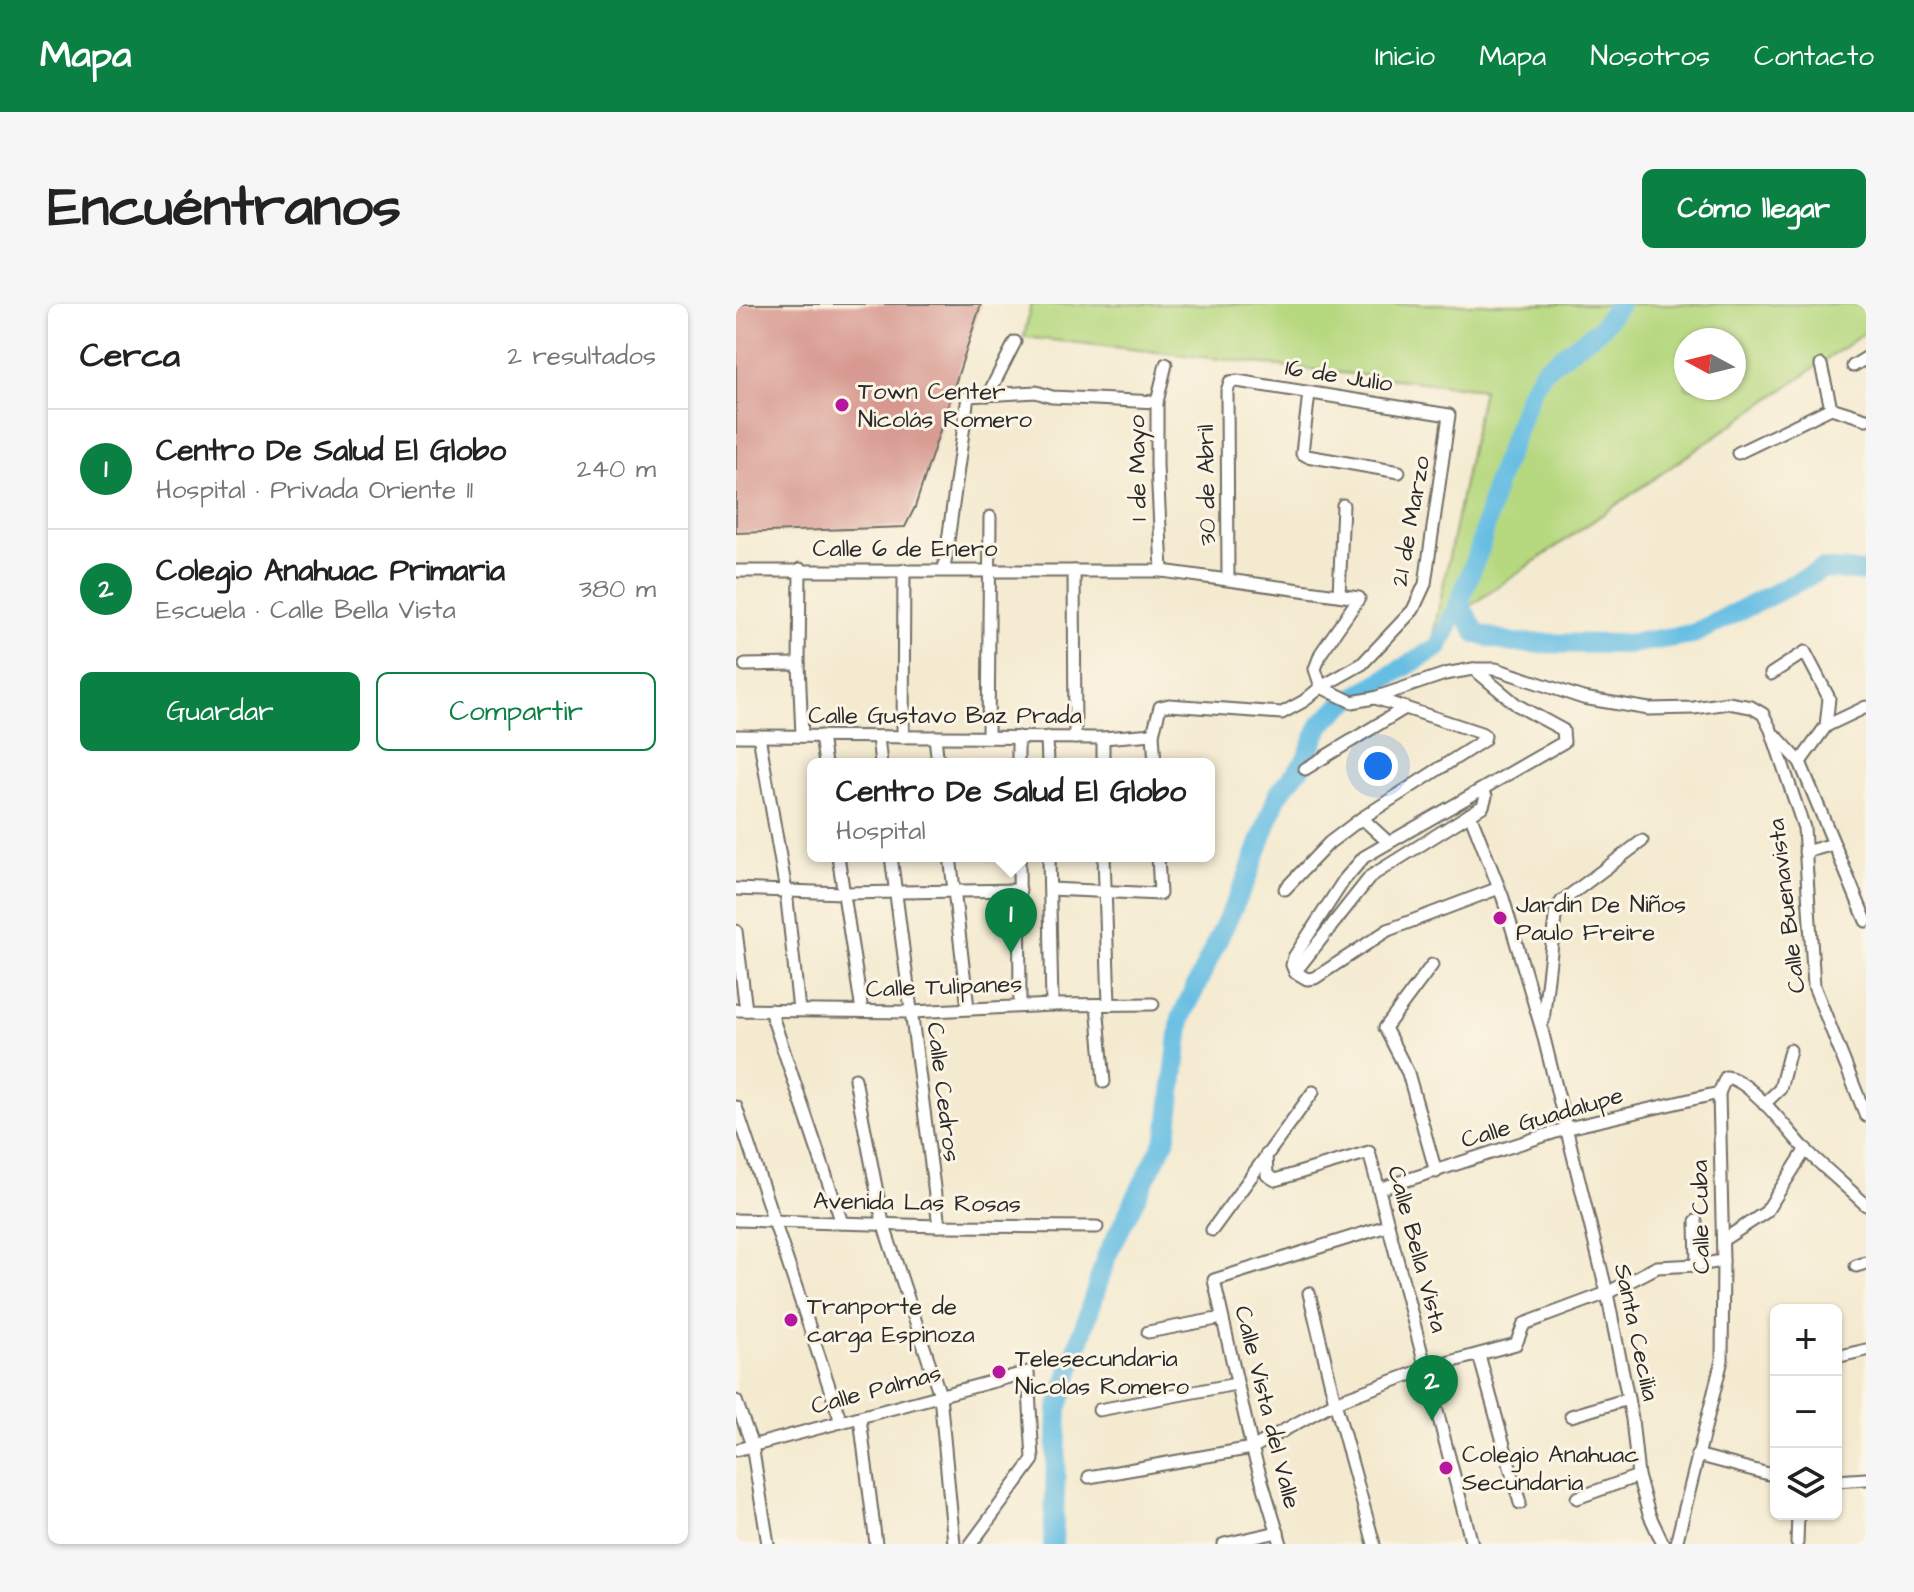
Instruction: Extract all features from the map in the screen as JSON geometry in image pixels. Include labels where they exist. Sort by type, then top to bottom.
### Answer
[{"type":"street","points":[[988,395],[1015,342]]},
{"type":"street","points":[[1853,366],[1866,358]]},
{"type":"street","name":"1 de Mayo","points":[[1162,571],[1157,402],[1166,364]]},
{"type":"street","points":[[1821,365],[1831,408]]},
{"type":"street","name":"16 de Julio","points":[[1227,391],[1230,382],[1237,381],[1449,415]]},
{"type":"street","name":"30 de Abril","points":[[1227,391],[1228,579]]},
{"type":"street","points":[[944,570],[968,396],[1036,392],[1052,397],[1157,402]]},
{"type":"street","points":[[1309,393],[1302,453],[1399,472]]},
{"type":"street","points":[[1738,453],[1831,408],[1866,419]]},
{"type":"street","name":"21 de Marzo","points":[[1321,687],[1362,664],[1413,610],[1425,584],[1449,415]]},
{"type":"street","points":[[1339,595],[1343,505]]},
{"type":"street","points":[[988,737],[990,517]]},
{"type":"street","points":[[800,569],[802,736]]},
{"type":"street","points":[[903,737],[904,570]]},
{"type":"street","name":"Calle 6 de Enero","points":[[736,571],[1162,571],[1359,598],[1321,653],[1315,669],[1321,687]]},
{"type":"street","points":[[1074,571],[1075,738]]},
{"type":"street","points":[[1771,674],[1805,652],[1829,698],[1826,726]]},
{"type":"street","points":[[745,665],[799,664]]},
{"type":"street","points":[[1473,669],[1517,705],[1563,730],[1564,742],[1364,857],[1353,868],[1294,957],[1292,965],[1295,972],[1307,979],[1315,978],[1388,930],[1501,893]]},
{"type":"street","points":[[1155,758],[1153,734],[1160,707],[1169,705],[1282,713],[1321,687],[1352,702],[1374,698],[1445,674],[1473,669],[1496,669],[1583,698],[1649,709],[1694,708],[1728,703],[1751,707],[1763,714],[1771,730],[1800,762],[1866,921]]},
{"type":"street","points":[[1285,889],[1329,843],[1362,818],[1484,740],[1485,736],[1481,733],[1374,698]]},
{"type":"street","points":[[1800,762],[1826,726],[1866,707]]},
{"type":"street","points":[[1305,769],[1405,708]]},
{"type":"street","name":"Calle Buenavista","points":[[1771,730],[1804,828],[1814,986],[1866,1116]]},
{"type":"street","name":"Calle Gustavo Baz Prada","points":[[736,736],[1103,738],[1153,734]]},
{"type":"street","points":[[759,736],[786,891],[799,1010]]},
{"type":"street","points":[[821,736],[824,758]]},
{"type":"street","points":[[878,737],[880,758]]},
{"type":"street","points":[[935,737],[937,758]]},
{"type":"street","points":[[1018,737],[1018,758]]},
{"type":"street","points":[[1047,737],[1048,758]]},
{"type":"street","points":[[1103,738],[1103,758]]},
{"type":"street","points":[[1295,972],[1371,876],[1483,806],[1486,801],[1481,790]]},
{"type":"street","name":"Santa Cecilia","points":[[1470,814],[1501,893],[1568,1128],[1607,1293],[1628,1399],[1638,1476],[1649,1514],[1663,1544]]},
{"type":"street","points":[[1362,818],[1388,842]]},
{"type":"street","points":[[1542,1030],[1556,909],[1562,901],[1642,841]]},
{"type":"street","points":[[1805,852],[1834,844]]},
{"type":"street","points":[[839,862],[862,1011]]},
{"type":"street","name":"Calle Cedros","points":[[892,862],[939,1226]]},
{"type":"street","points":[[951,862],[968,1008]]},
{"type":"street","points":[[1019,862],[1020,1006]]},
{"type":"street","points":[[1049,862],[1052,1005]]},
{"type":"street","points":[[1104,862],[1104,1082]]},
{"type":"street","points":[[1050,889],[1160,894],[1158,862]]},
{"type":"street","points":[[736,889],[843,893],[1020,890]]},
{"type":"street","points":[[736,931],[741,1010]]},
{"type":"street","points":[[1432,965],[1385,1028],[1408,1073],[1436,1172]]},
{"type":"street","name":"Calle Tulipanes","points":[[741,1010],[912,1012],[1020,1006],[1153,1004]]},
{"type":"street","points":[[770,1010],[842,1223]]},
{"type":"street","points":[[1764,1104],[1780,1089],[1790,1050]]},
{"type":"street","points":[[1719,1093],[1726,1077],[1735,1078],[1866,1205]]},
{"type":"street","points":[[855,1079],[883,1223],[940,1395],[954,1544]]},
{"type":"street","points":[[1212,1230],[1313,1092]]},
{"type":"street","name":"Calle Guadalupe","points":[[1379,1189],[1568,1128],[1719,1093]]},
{"type":"street","name":"Calle Cuba","points":[[1676,1544],[1722,1360],[1719,1093]]},
{"type":"street","points":[[736,1107],[841,1422]]},
{"type":"street","points":[[1723,1240],[1766,1212],[1806,1149]]},
{"type":"street","name":"Calle Bella Vista","points":[[1266,1155],[1267,1175],[1275,1180],[1369,1152],[1472,1544]]},
{"type":"street","name":"Avenida Las Rosas","points":[[736,1220],[1097,1227]]},
{"type":"street","points":[[1696,1221],[1697,1265]]},
{"type":"street","name":"Calle Vista del Valle","points":[[1280,1538],[1252,1448],[1214,1280],[1387,1226]]},
{"type":"street","points":[[1089,1477],[1252,1448],[1335,1402],[1428,1368],[1516,1344],[1524,1324],[1607,1293],[1657,1267],[1723,1261]]},
{"type":"street","points":[[1309,1293],[1374,1544]]},
{"type":"street","points":[[1148,1332],[1222,1318]]},
{"type":"street","points":[[1842,1356],[1866,1350]]},
{"type":"street","points":[[1479,1355],[1520,1503]]},
{"type":"street","name":"Calle Palmas","points":[[736,1450],[1028,1372],[1033,1460],[971,1544]]},
{"type":"street","points":[[1099,1410],[1236,1384]]},
{"type":"street","points":[[1571,1416],[1628,1399]]},
{"type":"street","points":[[736,1401],[752,1445],[768,1544]]},
{"type":"street","points":[[860,1418],[876,1544]]},
{"type":"street","points":[[1697,1455],[1770,1474]]},
{"type":"street","points":[[1577,1498],[1638,1476]]},
{"type":"street","points":[[1842,1481],[1866,1479]]},
{"type":"street","points":[[1797,1543],[1798,1520]]},
{"type":"street","points":[[1224,1544],[1280,1538]]},
{"type":"green space","points":[[1031,304],[1866,304],[1866,332],[1434,631],[1483,389],[1024,337]]},
{"type":"building","name":"Town Center Nicolás Romero","points":[[736,304],[981,304],[915,507],[905,527],[736,533]]},
{"type":"waterway","points":[[1619,304],[1601,328],[1545,369],[1531,390],[1496,484],[1480,548],[1459,603],[1477,634],[1512,643],[1628,644],[1693,634],[1823,569],[1866,572]]},
{"type":"waterway","points":[[1053,1544],[1058,1409],[1107,1255],[1167,1136],[1181,1018],[1246,880],[1278,794],[1304,763],[1321,724],[1343,704],[1438,647],[1459,603]]},
{"type":"place","name":"Town Center Nicolás Romero","points":[[842,405]]},
{"type":"place","name":"Jardin De Niños Paulo Freire","points":[[1500,918]]},
{"type":"place","name":"Centro De Salud El Globo","points":[[1011,954]]},
{"type":"place","name":"Tranporte de carga Espinoza","points":[[791,1320]]},
{"type":"place","name":"Telesecundaria Nicolas Romero","points":[[999,1372]]},
{"type":"place","name":"Colegio Anahuac Primaria","points":[[1432,1421]]},
{"type":"place","name":"Colegio Anahuac Secundaria","points":[[1446,1468]]}]
